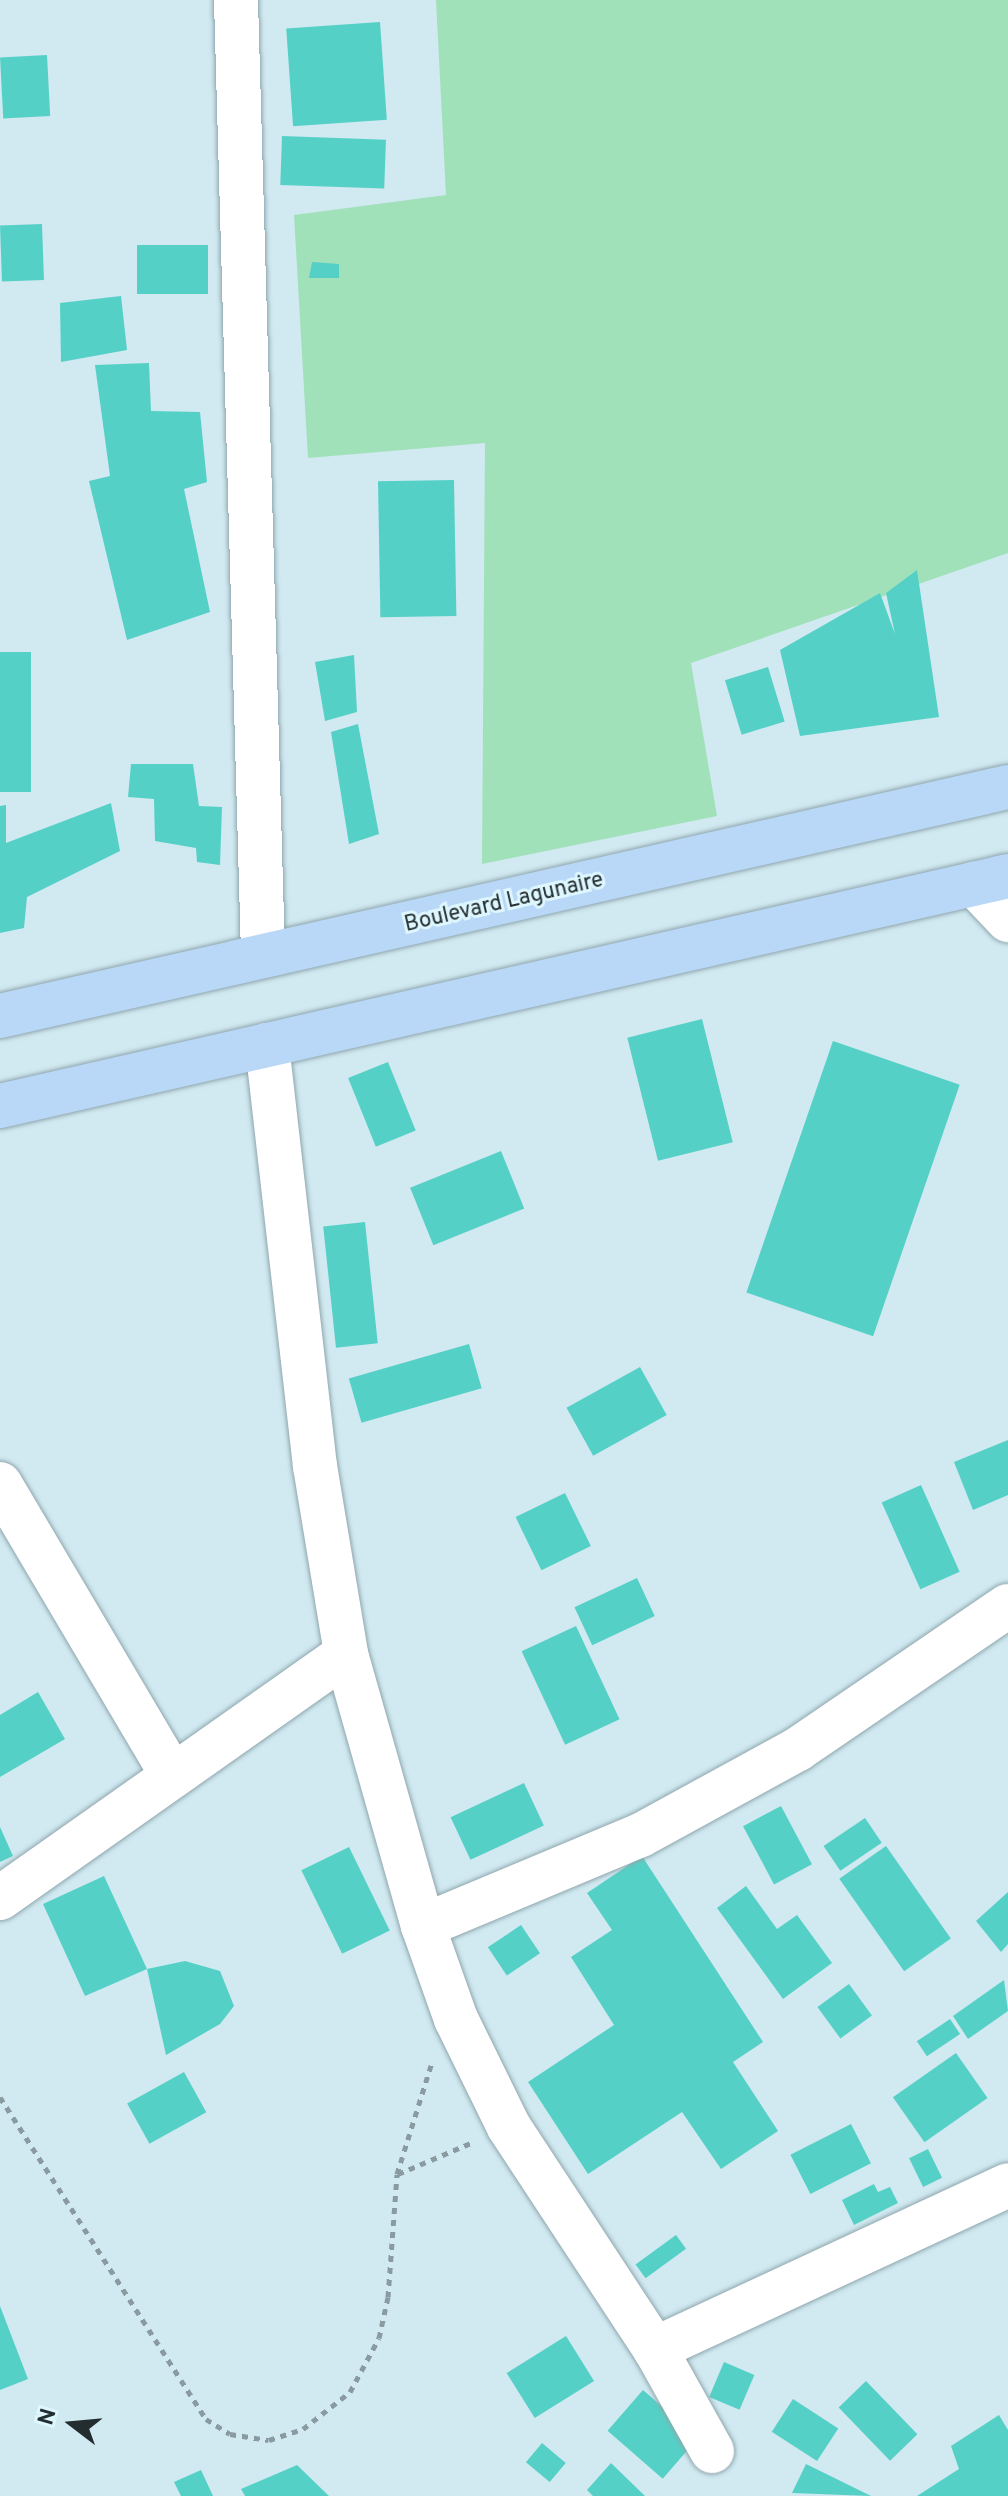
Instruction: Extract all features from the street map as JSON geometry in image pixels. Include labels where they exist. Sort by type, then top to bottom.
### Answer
[{"type":"main road","name":"Boulevard Lagunaire","points":[[0,1016],[1008,787]]},
{"type":"main road","points":[[0,1106],[991,880]]},
{"type":"street","points":[[236,0],[263,956]]},
{"type":"street","points":[[991,880],[1008,920]]},
{"type":"street","points":[[267,1045],[315,1466],[346,1654],[423,1926],[456,2019],[509,2127],[655,2349],[712,2451]]},
{"type":"street","points":[[0,1484],[173,1776]]},
{"type":"street","points":[[423,1926],[641,1835],[772,1764],[1008,1606]]},
{"type":"street","points":[[0,1898],[346,1654]]},
{"type":"street","points":[[655,2349],[1008,2185]]},
{"type":"path","points":[[0,2097],[206,2419],[230,2434],[269,2440],[303,2429],[350,2392],[379,2338],[388,2297],[397,2174],[422,2080],[456,2019]]},
{"type":"path","points":[[397,2174],[509,2127]]},
{"type":"green space","points":[[436,0],[1008,0],[1008,553],[691,663],[717,816],[482,864],[485,443],[308,458],[294,215],[446,195]]},
{"type":"building","points":[[380,22],[387,120],[293,126],[286,29]]},
{"type":"building","points":[[47,55],[50,116],[3,118],[0,57]]},
{"type":"building","points":[[282,136],[386,140],[384,189],[280,185]]},
{"type":"building","points":[[42,224],[44,280],[2,281],[0,225]]},
{"type":"building","points":[[137,245],[208,245],[208,294],[137,294]]},
{"type":"building","points":[[312,262],[339,264],[339,278],[309,278]]},
{"type":"building","points":[[121,296],[127,350],[61,362],[60,303]]},
{"type":"building","points":[[149,363],[151,411],[200,412],[207,482],[184,489],[210,612],[127,640],[89,481],[110,476],[95,365]]},
{"type":"building","points":[[454,480],[456,616],[380,617],[378,481]]},
{"type":"building","points":[[917,570],[939,717],[800,736],[780,650],[880,593],[895,634],[886,593]]},
{"type":"building","points":[[0,652],[31,652],[31,792],[0,792]]},
{"type":"building","points":[[354,655],[357,712],[325,721],[315,662]]},
{"type":"building","points":[[768,667],[785,722],[742,735],[725,680]]},
{"type":"building","points":[[358,724],[379,834],[349,844],[331,732]]},
{"type":"building","points":[[131,764],[193,764],[199,806],[222,807],[220,865],[197,862],[196,848],[155,841],[154,799],[128,797]]},
{"type":"building","points":[[111,803],[120,851],[27,897],[24,928],[0,933],[0,806],[6,805],[6,843]]},
{"type":"building","points":[[702,1019],[733,1142],[658,1161],[627,1038]]},
{"type":"building","points":[[833,1041],[960,1085],[873,1336],[746,1293]]},
{"type":"building","points":[[388,1062],[416,1131],[376,1147],[348,1078]]},
{"type":"building","points":[[501,1151],[524,1208],[433,1245],[410,1188]]},
{"type":"building","points":[[365,1222],[378,1343],[336,1348],[323,1226]]},
{"type":"building","points":[[469,1344],[482,1388],[362,1423],[349,1378]]},
{"type":"building","points":[[640,1367],[667,1415],[593,1456],[567,1408]]},
{"type":"building","points":[[1008,1440],[1008,1495],[973,1510],[954,1462]]},
{"type":"building","points":[[921,1485],[960,1572],[920,1589],[882,1502]]},
{"type":"building","points":[[565,1493],[591,1546],[541,1570],[516,1517]]},
{"type":"building","points":[[637,1578],[655,1616],[592,1645],[574,1607]]},
{"type":"building","points":[[576,1626],[620,1719],[565,1745],[522,1651]]},
{"type":"building","points":[[38,1692],[65,1739],[0,1777],[0,1715]]},
{"type":"building","points":[[524,1783],[544,1826],[470,1860],[451,1817]]},
{"type":"building","points":[[781,1806],[812,1864],[774,1884],[743,1826]]},
{"type":"building","points":[[865,1818],[882,1843],[840,1871],[824,1846]]},
{"type":"building","points":[[0,1827],[13,1856],[0,1862]]},
{"type":"building","points":[[886,1846],[951,1939],[904,1971],[839,1879]]},
{"type":"building","points":[[349,1847],[390,1931],[342,1954],[301,1870]]},
{"type":"building","points":[[642,1856],[763,2042],[733,2062],[778,2131],[721,2169],[682,2112],[588,2174],[528,2082],[614,2025],[571,1957],[612,1930],[587,1893]]},
{"type":"building","points":[[104,1876],[147,1969],[85,1996],[43,1904]]},
{"type":"building","points":[[746,1886],[777,1929],[797,1915],[832,1963],[783,1999],[717,1908]]},
{"type":"building","points":[[1008,1892],[1008,1944],[1001,1952],[976,1921]]},
{"type":"building","points":[[521,1925],[540,1953],[507,1976],[488,1947]]},
{"type":"building","points":[[185,1961],[220,1971],[234,2006],[220,2024],[166,2055],[147,1969]]},
{"type":"building","points":[[1004,1980],[1008,2011],[968,2039],[953,2016]]},
{"type":"building","points":[[849,1984],[872,2016],[840,2038],[817,2007]]},
{"type":"building","points":[[950,2019],[960,2034],[927,2056],[917,2041]]},
{"type":"building","points":[[956,2053],[988,2098],[924,2142],[893,2097]]},
{"type":"building","points":[[184,2072],[206,2112],[149,2144],[127,2104]]},
{"type":"building","points":[[851,2124],[871,2163],[810,2194],[790,2155]]},
{"type":"building","points":[[928,2149],[942,2178],[923,2187],[909,2158]]},
{"type":"building","points":[[874,2184],[878,2192],[890,2187],[898,2203],[854,2225],[842,2200]]},
{"type":"building","points":[[676,2235],[686,2249],[646,2278],[636,2264]]},
{"type":"building","points":[[0,2306],[28,2379],[0,2390]]},
{"type":"building","points":[[566,2336],[594,2381],[535,2418],[507,2373]]},
{"type":"building","points":[[724,2362],[754,2375],[740,2410],[709,2397]]},
{"type":"building","points":[[866,2381],[917,2434],[890,2461],[839,2407]]},
{"type":"building","points":[[643,2390],[698,2438],[663,2479],[608,2431]]},
{"type":"building","points":[[793,2399],[838,2428],[817,2461],[772,2432]]},
{"type":"building","points":[[999,2415],[1008,2430],[1008,2496],[917,2496],[959,2469],[951,2446]]},
{"type":"building","points":[[542,2443],[566,2463],[550,2482],[526,2462]]},
{"type":"building","points":[[611,2463],[645,2496],[593,2496],[587,2490]]},
{"type":"building","points":[[806,2464],[871,2496],[792,2493]]},
{"type":"building","points":[[297,2465],[329,2496],[245,2496],[241,2489]]},
{"type":"building","points":[[201,2470],[213,2496],[181,2496],[174,2482]]}]
